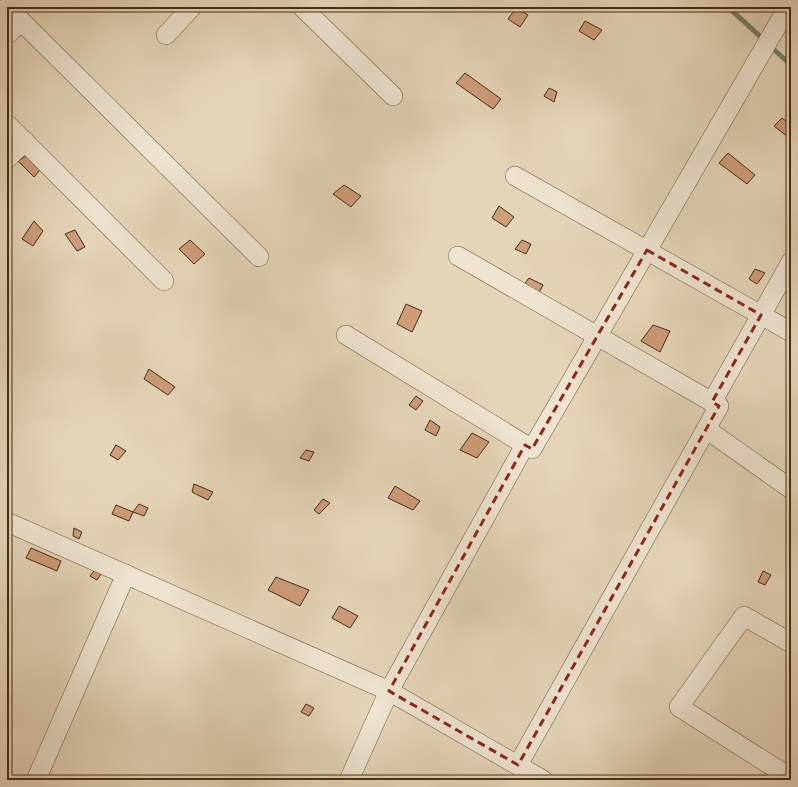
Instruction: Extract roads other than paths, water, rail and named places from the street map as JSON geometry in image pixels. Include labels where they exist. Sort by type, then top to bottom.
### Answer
[{"type":"street","points":[[7,7],[259,257]]},
{"type":"street","points":[[166,35],[192,7]]},
{"type":"street","points":[[302,7],[393,96]]},
{"type":"street","points":[[346,335],[532,449],[788,7]]},
{"type":"street","points":[[7,35],[21,21]]},
{"type":"street","points":[[7,124],[164,281]]},
{"type":"street","points":[[7,159],[25,141]]},
{"type":"street","points":[[516,176],[791,332]]},
{"type":"street","points":[[458,256],[719,406],[518,765]]},
{"type":"street","points":[[712,402],[791,262]]},
{"type":"street","points":[[706,430],[791,489]]},
{"type":"street","points":[[348,780],[389,691],[525,445]]},
{"type":"street","points":[[7,522],[389,691],[543,780]]},
{"type":"street","points":[[36,780],[126,574]]},
{"type":"street","points":[[791,643],[744,616],[678,707],[791,778]]},
{"type":"waterway","points":[[728,7],[764,40]]},
{"type":"waterway","points":[[770,46],[791,65]]}]
